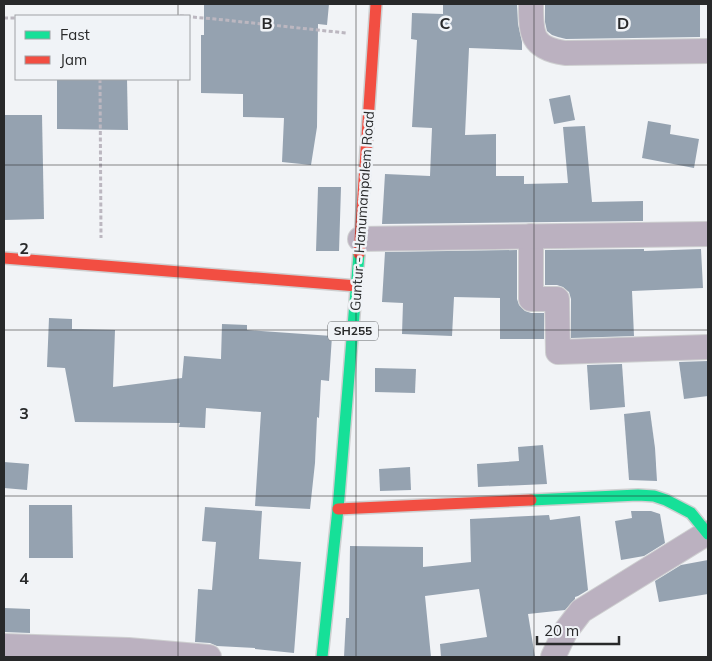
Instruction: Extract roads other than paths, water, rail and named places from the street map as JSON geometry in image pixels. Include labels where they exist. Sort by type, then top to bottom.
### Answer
[{"type":"street","name":"Guntur - Hanumanpalem Road","points":[[322,657],[338,509],[357,286],[376,4]]},
{"type":"street","points":[[531,4],[533,35],[540,45],[551,51],[565,53],[708,51]]},
{"type":"street","points":[[360,239],[708,234]]},
{"type":"street","points":[[531,236],[531,299],[558,299],[558,352],[708,347]]},
{"type":"street","points":[[4,258],[357,286]]},
{"type":"street","points":[[338,509],[638,495],[654,496],[692,513],[708,533],[581,611],[564,632],[553,657]]},
{"type":"street","points":[[4,646],[128,650],[209,657]]}]
